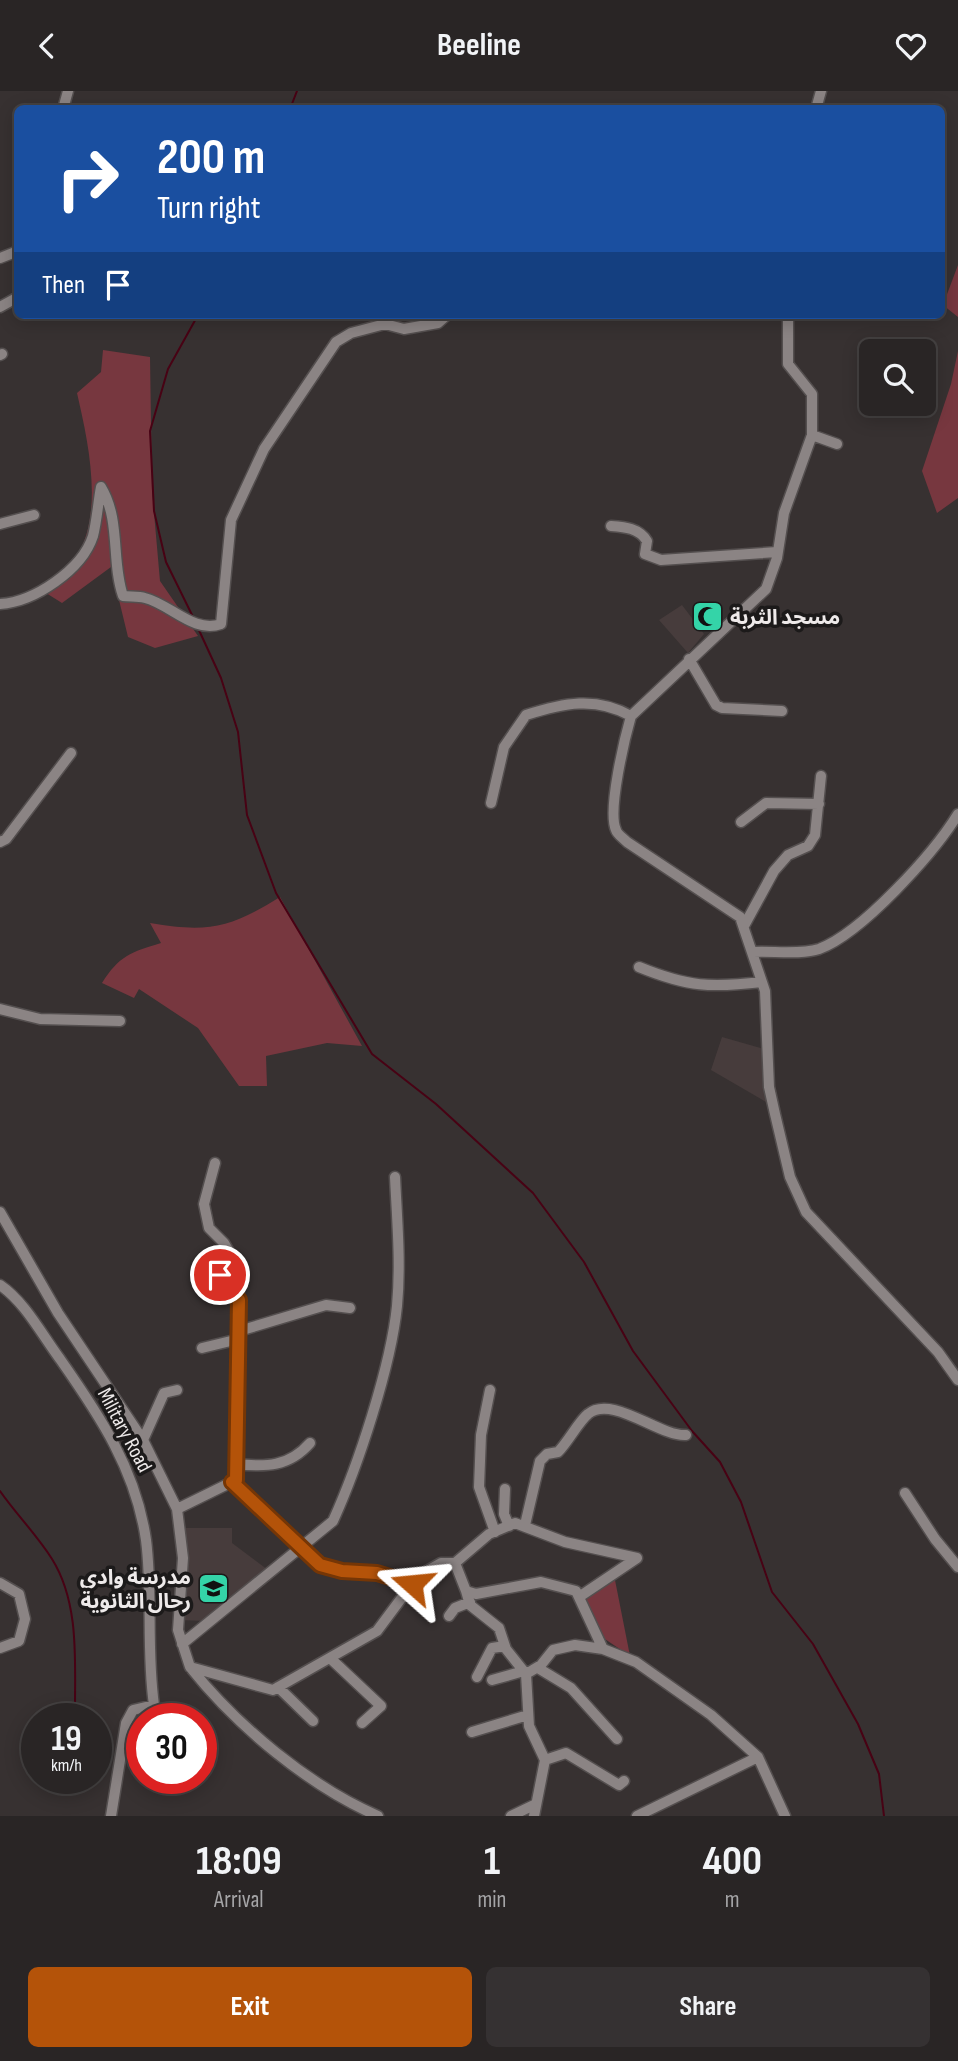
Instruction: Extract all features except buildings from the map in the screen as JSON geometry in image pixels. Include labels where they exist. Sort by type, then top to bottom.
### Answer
[{"type":"street","points":[[0,604],[20,603],[44,590],[72,568],[92,538],[101,487],[107,498],[116,536],[119,584],[123,596],[144,597],[197,624],[212,627],[221,624],[231,520],[264,449],[336,342],[351,333],[385,324],[404,329],[438,323],[442,319]]},
{"type":"street","points":[[788,319],[788,364],[812,394],[812,435],[784,513],[777,552],[766,589],[631,716],[624,739],[613,816],[616,831],[664,869],[740,917],[762,982],[769,1087],[790,1177],[806,1212],[938,1352],[958,1380]]},
{"type":"street","points":[[812,435],[837,444]]},
{"type":"street","points":[[0,524],[34,515]]},
{"type":"street","points":[[611,526],[627,527],[643,534],[647,541],[645,554],[661,560],[777,552]]},
{"type":"street","points":[[689,659],[716,705],[722,708],[782,711]]},
{"type":"street","points":[[491,803],[504,747],[526,715],[571,704],[610,704],[631,716]]},
{"type":"street","points":[[0,842],[71,753]]},
{"type":"street","points":[[744,926],[774,871],[788,855],[808,846],[815,835],[821,776]]},
{"type":"street","points":[[741,822],[766,803],[818,804]]},
{"type":"street","points":[[754,952],[817,949],[835,940],[866,917],[908,876],[958,814]]},
{"type":"street","points":[[639,967],[676,983],[716,987],[762,982]]},
{"type":"street","points":[[0,1009],[40,1019],[120,1021]]},
{"type":"street","points":[[177,1509],[236,1480],[239,1335],[237,1265],[225,1243],[209,1228],[204,1204],[215,1163]]},
{"type":"street","points":[[183,1644],[333,1521],[343,1499],[382,1378],[397,1308],[399,1253],[395,1177]]},
{"type":"street","points":[[0,1212],[58,1313],[143,1440],[177,1509],[183,1558],[178,1630],[190,1667],[206,1688],[299,1770],[328,1791],[378,1816]]},
{"type":"street","points":[[202,1267],[220,1275],[239,1300]]},
{"type":"street","name":"Military Road","points":[[0,1285],[19,1303],[87,1398],[125,1462],[140,1510],[146,1542],[153,1705],[133,1710],[126,1723],[111,1816]]},
{"type":"street","points":[[202,1348],[326,1304],[351,1308]]},
{"type":"street","points":[[143,1440],[164,1393],[177,1390]]},
{"type":"street","points":[[491,1390],[481,1435],[479,1487],[495,1532]]},
{"type":"street","points":[[525,1525],[540,1461],[547,1454],[558,1452],[589,1413],[603,1408],[653,1424],[676,1436],[685,1436]]},
{"type":"street","points":[[236,1464],[268,1468],[290,1460],[310,1443]]},
{"type":"street","points":[[232,1482],[320,1565],[342,1571],[377,1573],[412,1584]]},
{"type":"street","points":[[505,1489],[504,1514],[509,1526]]},
{"type":"street","points":[[905,1493],[935,1539],[958,1567]]},
{"type":"street","points":[[190,1667],[273,1690],[377,1631],[418,1576],[441,1563],[455,1563],[495,1532],[509,1526],[525,1525],[565,1542],[638,1558],[579,1597]]},
{"type":"street","points":[[455,1563],[470,1602],[499,1628],[505,1646],[525,1672],[529,1726],[545,1759],[534,1816]]},
{"type":"street","points":[[466,1591],[476,1594],[498,1592],[541,1582],[576,1591],[603,1649]]},
{"type":"street","points":[[0,1583],[19,1594],[25,1619],[19,1641],[0,1648]]},
{"type":"street","points":[[449,1616],[454,1608],[470,1602]]},
{"type":"street","points":[[477,1677],[492,1648],[505,1646]]},
{"type":"street","points":[[492,1680],[538,1668],[553,1650],[575,1646],[603,1649],[636,1662],[711,1715],[758,1757],[785,1816]]},
{"type":"street","points":[[330,1658],[381,1706],[362,1723]]},
{"type":"street","points":[[538,1668],[571,1688],[617,1739]]},
{"type":"street","points":[[278,1687],[313,1721]]},
{"type":"street","points":[[472,1732],[528,1715]]},
{"type":"street","points":[[545,1759],[566,1753],[619,1785],[624,1781]]},
{"type":"street","points":[[637,1816],[758,1757]]},
{"type":"street","points":[[511,1816],[536,1804]]},
{"type":"shaded area","points":[[958,265],[958,317],[945,307]]},
{"type":"shaded area","points":[[103,350],[150,357],[152,490],[160,581],[198,636],[155,648],[128,637],[111,567],[62,603],[46,593],[75,559],[90,521],[92,500],[89,455],[77,393],[101,372]]},
{"type":"shaded area","points":[[958,351],[958,498],[937,513],[922,471],[951,384]]},
{"type":"shaded area","points":[[682,605],[704,634],[688,653],[659,620]]},
{"type":"shaded area","points":[[280,897],[362,1046],[327,1043],[266,1056],[267,1086],[239,1086],[198,1028],[139,989],[134,998],[102,983],[127,956],[161,943],[150,923],[188,928],[218,925],[247,916]]},
{"type":"shaded area","points":[[722,1037],[764,1049],[766,1102],[711,1070]]},
{"type":"shaded area","name":"مدرسة وادي رحال الثانوية","points":[[182,1528],[232,1528],[232,1543],[272,1573],[205,1621],[179,1620]]},
{"type":"shaded area","points":[[614,1575],[630,1656],[599,1635],[582,1594]]},
{"type":"waterway","points":[[292,105],[297,91]]},
{"type":"waterway","points":[[194,619],[166,562],[154,511],[150,431],[168,369],[196,319]]},
{"type":"waterway","points":[[198,628],[221,678],[238,732],[247,815],[276,893],[372,1054],[436,1104],[533,1193],[584,1262],[633,1351],[692,1431],[720,1462],[741,1502],[772,1592],[813,1644],[858,1724],[879,1774],[884,1816]]},
{"type":"waterway","points":[[0,1491],[40,1541],[61,1576],[74,1631],[75,1703]]},
{"type":"place","name":"مسجد الثربة","points":[[707,617]]},
{"type":"place","name":"مدرسة وادي رحال الثانوية","points":[[214,1589]]},
{"type":"route","points":[[220,1275],[239,1300],[236,1480],[232,1482],[320,1565],[342,1571],[377,1573],[412,1584]]}]
